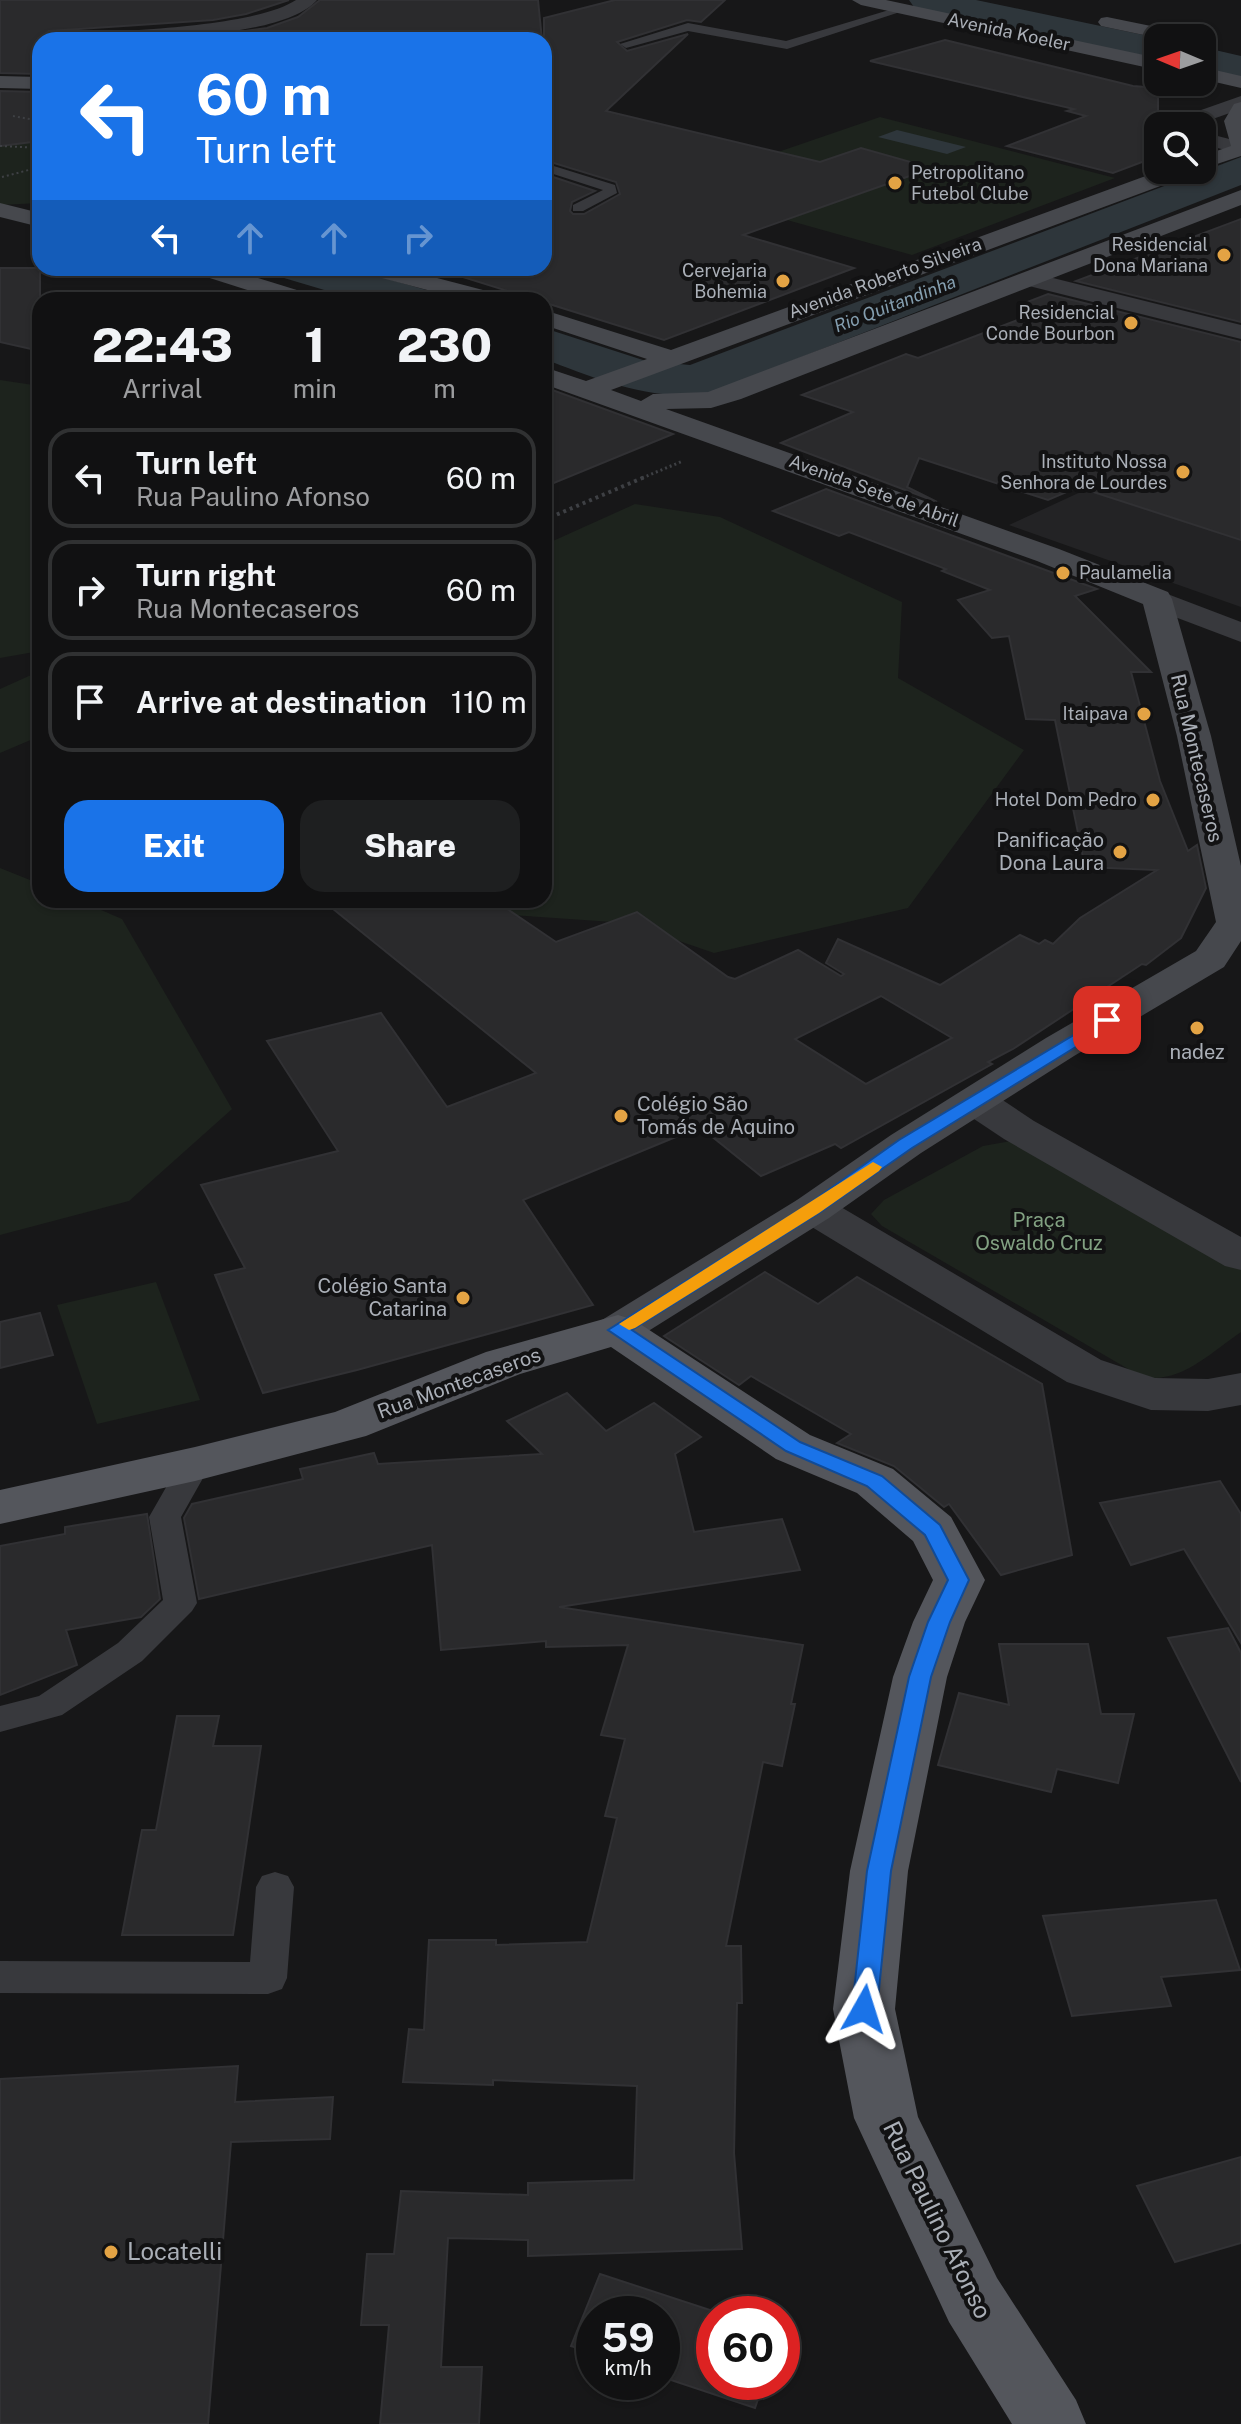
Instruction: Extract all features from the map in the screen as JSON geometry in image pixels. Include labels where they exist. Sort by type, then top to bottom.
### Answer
[{"type":"main road","name":"Avenida Koeler","points":[[861,0],[1144,61]]},
{"type":"main road","points":[[1085,17],[1144,30]]},
{"type":"main road","points":[[1216,76],[1241,82]]},
{"type":"main road","points":[[0,82],[32,83]]},
{"type":"main road","points":[[1216,157],[1241,147],[1235,134],[1234,119],[1241,105]]},
{"type":"main road","name":"Avenida Roberto Silveira","points":[[607,390],[666,359],[1144,184]]},
{"type":"main road","points":[[552,377],[607,390],[687,402],[732,393],[1241,197]]},
{"type":"main road","points":[[0,210],[32,218]]},
{"type":"main road","points":[[228,276],[278,292]]},
{"type":"main road","points":[[420,276],[469,292]]},
{"type":"main road","points":[[552,320],[666,359]]},
{"type":"main road","name":"Avenida Sete de Abril","points":[[607,390],[733,440],[1048,555],[1157,599]]},
{"type":"main road","points":[[732,393],[724,405],[721,426],[733,440]]},
{"type":"main road","name":"Rua Montecaseros","points":[[0,1507],[195,1464],[349,1425],[503,1363],[618,1330],[813,1209],[906,1144],[1060,1047],[1210,959],[1238,922],[1194,736],[1157,599]]},
{"type":"main road","name":"Rua Paulino Afonso","points":[[618,1330],[793,1447],[875,1481],[933,1530],[959,1580],[939,1622],[920,1677],[879,1871],[864,2009],[886,2118],[973,2300],[1051,2424]]},
{"type":"street","points":[[157,32],[226,24],[295,9],[308,0]]},
{"type":"street","points":[[1216,113],[1241,105]]},
{"type":"street","points":[[1216,141],[1241,147]]},
{"type":"street","points":[[1029,279],[1241,332]]},
{"type":"street","points":[[1157,599],[1241,633]]},
{"type":"street","points":[[977,1102],[1019,1130],[1241,1256]]},
{"type":"street","points":[[813,1209],[1084,1371],[1151,1394],[1208,1395],[1241,1389]]},
{"type":"lane","points":[[626,44],[688,27],[787,45],[903,9]]},
{"type":"lane","points":[[552,170],[610,188],[610,193],[578,208]]},
{"type":"lane","points":[[0,1719],[50,1706],[130,1652],[180,1603],[165,1517],[195,1464]]},
{"type":"lane","points":[[0,1977],[268,1978],[275,1887]]},
{"type":"path","points":[[13,116],[32,120]]},
{"type":"path","points":[[0,146],[32,148]]},
{"type":"path","points":[[0,177],[32,169]]},
{"type":"path","points":[[552,517],[664,469]]},
{"type":"shaded area","points":[[897,130],[966,147],[947,154],[878,137]]},
{"type":"shaded area","name":"Instituto Nossa Senhora de Lourdes","points":[[1241,418],[1241,607],[1009,525]]},
{"type":"green space","points":[[0,99],[32,99],[32,203],[0,205]]},
{"type":"green space","name":"Petropolitano Futebol Clube","points":[[880,117],[1115,178],[912,255],[673,188]]},
{"type":"green space","points":[[0,380],[32,385],[32,652],[0,658]]},
{"type":"green space","points":[[635,504],[720,517],[902,602],[898,678],[1024,750],[908,908],[714,953],[627,923],[482,913],[477,908],[552,908],[552,541]]},
{"type":"green space","points":[[32,675],[32,739],[0,753],[0,689]]},
{"type":"green space","points":[[0,868],[32,881],[32,908],[97,908],[122,919],[232,1109],[129,1201],[0,1235]]},
{"type":"green space","name":"Praça Oswaldo Cruz","points":[[1011,1141],[1070,1164],[1241,1270],[1241,1332],[1182,1371],[1170,1376],[1142,1377],[882,1226],[871,1214],[884,1200],[983,1146]]},
{"type":"green space","points":[[156,1282],[200,1400],[97,1424],[57,1305]]},
{"type":"building","points":[[0,0],[289,0],[246,14],[213,20],[32,32],[32,74],[0,73]]},
{"type":"building","points":[[320,0],[538,0],[541,32],[237,32],[267,28],[298,17]]},
{"type":"building","points":[[615,0],[725,0],[701,22],[687,20],[617,42],[627,51],[688,34],[606,111],[820,162],[861,148],[932,168],[743,235],[854,268],[664,340],[552,305],[552,292],[511,292],[463,277],[552,276],[552,177],[595,191],[572,202],[570,211],[573,214],[584,214],[620,194],[616,182],[552,162],[552,32],[544,32],[544,18]]},
{"type":"building","points":[[945,40],[1144,87],[1144,96],[1158,96],[1158,112],[1144,112],[1144,161],[1113,173],[1007,146],[1086,116],[1067,111],[1074,109],[870,61]]},
{"type":"building","points":[[0,91],[32,92],[32,142],[0,146]]},
{"type":"building","points":[[1241,219],[1241,322],[1076,281]]},
{"type":"building","points":[[0,268],[32,268],[32,276],[40,276],[40,292],[32,292],[32,349],[0,342]]},
{"type":"building","points":[[1048,294],[1241,342],[1241,540],[1078,487],[1048,500],[919,458],[907,487],[937,502],[781,443],[853,412],[802,395],[906,354],[918,358],[1044,310],[1022,304]]},
{"type":"building","points":[[552,390],[673,434],[552,484]]},
{"type":"building","points":[[826,489],[1097,589],[1075,596],[1151,672],[1131,672],[1160,781],[1188,851],[1197,845],[1206,888],[1181,938],[1146,965],[1142,964],[1013,1049],[988,1062],[992,1064],[841,1148],[835,1144],[761,1176],[700,1127],[523,1200],[593,1305],[263,1393],[215,1275],[245,1268],[201,1185],[338,1151],[267,1041],[381,1013],[447,1107],[536,1073],[332,908],[506,908],[556,942],[637,912],[735,979],[798,950],[841,976],[844,974],[826,963],[838,939],[940,985],[1020,935],[1039,944],[1045,940],[1053,944],[1080,918],[1157,870],[1085,867],[1055,720],[1026,719],[1009,636],[992,638],[958,600],[990,590],[942,571],[946,569],[849,532],[839,536],[773,511]],"holes":[[[881,996],[952,1038],[866,1084],[795,1039]]]},
{"type":"building","points":[[765,1272],[818,1304],[857,1277],[1042,1384],[1072,1555],[1001,1575],[949,1504],[944,1507],[894,1466],[837,1443],[851,1434],[751,1376],[739,1385],[664,1336]]},
{"type":"building","points":[[40,1313],[53,1355],[0,1368],[0,1322]]},
{"type":"building","points":[[567,1393],[606,1431],[654,1403],[701,1437],[675,1454],[694,1532],[782,1519],[800,1570],[559,1607],[803,1645],[782,1766],[763,1762],[726,1946],[741,1946],[742,2003],[737,2003],[734,2153],[742,2249],[528,2256],[528,2240],[448,2238],[441,2367],[482,2367],[479,2424],[380,2424],[389,2325],[361,2325],[367,2254],[394,2254],[401,2191],[528,2195],[528,2183],[634,2180],[637,2086],[493,2080],[493,2085],[403,2082],[409,2029],[424,2030],[429,1940],[496,1940],[496,1945],[587,1942],[617,1818],[605,1816],[625,1739],[601,1735],[628,1645],[546,1647],[546,1641],[441,1650],[432,1545],[199,1599],[184,1518],[192,1504],[303,1479],[300,1469],[374,1453],[378,1464],[542,1454],[507,1421]]},
{"type":"building","points":[[1220,1481],[1241,1514],[1241,1643],[1184,1549],[1131,1565],[1100,1503]]},
{"type":"building","points":[[147,1514],[160,1599],[141,1617],[66,1630],[77,1665],[0,1695],[0,1546],[65,1534],[65,1527]]},
{"type":"building","points":[[1228,1628],[1241,1653],[1241,1782],[1168,1638]]},
{"type":"building","points":[[999,1644],[1088,1644],[1101,1714],[1134,1714],[1118,1783],[1057,1769],[1051,1792],[938,1765],[959,1693],[1009,1705]]},
{"type":"building","points":[[177,1716],[219,1716],[213,1746],[261,1746],[233,1935],[122,1935],[142,1830],[156,1830]]},
{"type":"building","points":[[1216,1900],[1240,1970],[1161,1977],[1171,2006],[1072,2016],[1043,1916]]},
{"type":"building","name":"Locatelli","points":[[238,2066],[235,2102],[333,2097],[330,2139],[231,2142],[208,2424],[0,2424],[0,2079]]},
{"type":"building","points":[[1241,2157],[1241,2243],[1175,2262],[1137,2186]]},
{"type":"building","points":[[600,2274],[667,2296],[591,2296]]},
{"type":"building","points":[[680,2300],[696,2305],[696,2388],[680,2383]]},
{"type":"building","points":[[731,2400],[758,2400],[755,2408]]},
{"type":"waterway","name":"Rio Quitandinha","points":[[926,0],[1144,46]]},
{"type":"waterway","name":"Rio Quitandinha","points":[[1216,61],[1241,67]]},
{"type":"waterway","name":"Rio Quitandinha","points":[[552,346],[639,374],[697,380],[1241,170]]},
{"type":"waterway","name":"Rio Quitandinha","points":[[327,276],[382,292]]},
{"type":"slow traffic","points":[[629,1324],[813,1209],[873,1167]]},
{"type":"place","name":"Petropolitano Futebol Clube","points":[[895,183]]},
{"type":"place","name":"Residencial Dona Mariana","points":[[1224,255]]},
{"type":"place","name":"Cervejaria Bohemia","points":[[783,281]]},
{"type":"place","name":"Residencial Conde Bourbon","points":[[1131,323]]},
{"type":"place","name":"Instituto Nossa Senhora de Lourdes","points":[[1183,472]]},
{"type":"place","name":"Paulamelia","points":[[1063,573]]},
{"type":"place","name":"Itaipava","points":[[1144,714]]},
{"type":"place","name":"Hotel Dom Pedro","points":[[1153,800]]},
{"type":"place","name":"Panificação Dona Laura","points":[[1120,852]]},
{"type":"place","name":"nadez","points":[[1197,1028]]},
{"type":"place","name":"Colégio São Tomás de Aquino","points":[[621,1116]]},
{"type":"place","name":"Colégio Santa Catarina","points":[[463,1298]]},
{"type":"place","name":"Locatelli","points":[[111,2252]]},
{"type":"route","points":[[864,2009],[879,1871],[920,1677],[939,1622],[959,1580],[933,1530],[875,1481],[793,1447],[618,1330],[813,1209],[906,1144],[1107,1020]]}]
